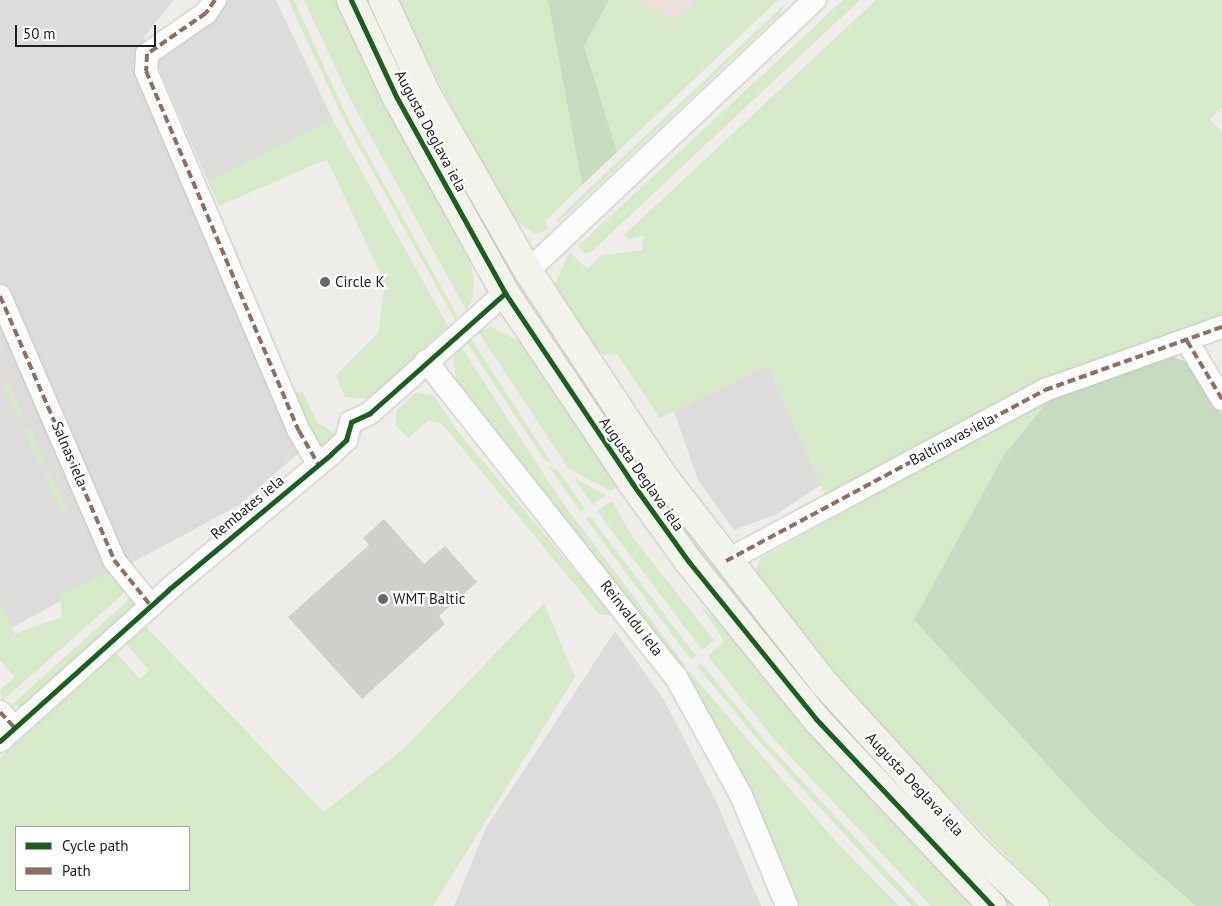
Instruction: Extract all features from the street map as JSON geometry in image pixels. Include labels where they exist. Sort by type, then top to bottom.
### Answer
[{"type":"main road","name":"Augusta Deglava iela","points":[[351,0],[384,71],[505,293],[632,483],[761,653],[857,766],[992,906]]},
{"type":"main road","name":"Augusta Deglava iela","points":[[383,0],[410,59],[528,271],[620,416],[726,561],[891,760],[1035,906]]},
{"type":"main road","points":[[384,71],[410,59]]},
{"type":"street","points":[[215,0],[206,13],[147,54],[146,72],[299,431],[318,464]]},
{"type":"street","points":[[528,271],[815,0]]},
{"type":"street","name":"Rembates iela","points":[[5,727],[346,440],[351,422],[370,413],[426,361],[505,293]]},
{"type":"street","name":"Salnas iela","points":[[0,296],[114,560],[151,606]]},
{"type":"street","name":"Baltinavas iela","points":[[726,561],[1045,390],[1222,327]]},
{"type":"street","points":[[1187,341],[1222,399]]},
{"type":"street","name":"Reinvaldu iela","points":[[426,361],[676,677],[740,795],[787,906]]},
{"type":"shaded area","points":[[0,0],[174,0],[144,37],[310,443],[239,505],[0,634]]},
{"type":"shaded area","points":[[228,0],[276,0],[333,120],[208,181],[156,62],[211,23]]},
{"type":"shaded area","points":[[634,0],[697,0],[675,20]]},
{"type":"shaded area","points":[[14,9],[44,76],[0,121],[0,16]]},
{"type":"shaded area","points":[[767,365],[821,485],[775,515],[734,530],[698,480],[674,411]]},
{"type":"shaded area","points":[[615,631],[664,700],[716,801],[761,906],[454,906],[486,828]]},
{"type":"green space","points":[[288,0],[294,0],[347,117],[458,317],[455,320],[343,118]]},
{"type":"green space","points":[[304,0],[339,0],[468,251],[474,280],[472,301],[466,310],[350,99]]},
{"type":"green space","points":[[396,0],[548,0],[582,185],[545,221],[548,230],[535,234],[509,216]]},
{"type":"green space","points":[[548,0],[609,0],[584,46],[617,152],[582,185]]},
{"type":"green space","points":[[609,0],[634,0],[675,20],[697,0],[778,0],[617,152],[584,46]]},
{"type":"green space","points":[[843,0],[860,0],[591,252],[584,253],[578,246]]},
{"type":"green space","points":[[876,0],[1222,0],[1222,107],[1210,119],[1222,132],[1222,315],[826,496],[767,365],[660,418],[617,354],[604,355],[577,330],[555,283],[570,252],[587,269],[602,255],[642,250],[644,236],[628,239],[624,235]]},
{"type":"green space","points":[[785,4],[780,14],[558,223],[556,220]]},
{"type":"green space","points":[[404,75],[558,343],[645,467],[639,471],[476,217]]},
{"type":"green space","points":[[333,120],[448,326],[369,399],[345,397],[336,375],[378,333],[385,284],[327,159],[219,206],[208,181]]},
{"type":"green space","points":[[491,327],[526,345],[619,485],[611,491],[569,469],[478,332]]},
{"type":"green space","points":[[470,337],[552,463],[545,461],[465,340]]},
{"type":"green space","points":[[460,345],[560,499],[685,665],[680,669],[457,384],[453,359]]},
{"type":"green space","points":[[1171,356],[1192,364],[1222,415],[1222,906],[1196,906],[1104,826],[914,620],[1004,455],[1054,394]]},
{"type":"green space","points":[[8,381],[23,415],[18,417],[2,383]]},
{"type":"green space","points":[[302,391],[318,423],[337,435],[324,447],[314,445],[292,394]]},
{"type":"green space","points":[[416,392],[434,396],[456,429],[613,616],[599,614],[442,424],[429,420],[408,438],[395,424],[397,410]]},
{"type":"green space","points":[[1054,394],[1004,455],[1104,826],[1196,906],[1055,906],[886,733],[762,587],[756,570],[760,559]]},
{"type":"green space","points":[[30,428],[45,462],[40,465],[24,430]]},
{"type":"green space","points":[[549,467],[558,470],[585,509],[581,512]]},
{"type":"green space","points":[[51,475],[68,511],[63,514],[45,477]]},
{"type":"green space","points":[[574,478],[606,495],[593,505]]},
{"type":"green space","points":[[662,491],[1019,906],[1009,906],[819,703],[696,552],[656,495]]},
{"type":"green space","points":[[612,501],[634,539],[714,640],[702,650],[597,511]]},
{"type":"green space","points":[[590,516],[696,656],[691,660],[586,519]]},
{"type":"green space","points":[[110,571],[124,591],[121,596],[2,701],[0,690],[15,677],[0,660],[0,602],[15,634],[62,617],[60,595]]},
{"type":"green space","points":[[134,595],[136,606],[23,707],[10,706]]},
{"type":"green space","points":[[544,603],[575,677],[433,906],[0,906],[0,758],[116,653],[140,679],[149,670],[126,644],[146,627],[324,812],[403,749]]},
{"type":"green space","points":[[700,605],[727,627],[976,906],[931,906],[772,737],[708,656],[724,641]]},
{"type":"green space","points":[[701,663],[767,743],[919,906],[912,906],[763,746],[697,666]]},
{"type":"green space","points":[[690,672],[830,835],[899,906],[800,906],[685,674]]},
{"type":"building","name":"WMT Baltic","points":[[384,519],[424,564],[445,546],[477,582],[439,616],[445,624],[362,699],[288,617],[369,545],[363,538]]},
{"type":"marked path","points":[[215,0],[206,13],[147,54],[146,71],[299,431],[318,464]]},
{"type":"marked path","points":[[0,296],[114,560],[151,606]]},
{"type":"marked path","points":[[726,561],[1045,390],[1222,327]]},
{"type":"marked path","points":[[1187,341],[1222,399]]},
{"type":"marked path","points":[[0,712],[14,727]]},
{"type":"cycle path","points":[[351,0],[397,98],[505,293],[632,483],[689,562],[816,719],[992,906]]},
{"type":"cycle path","points":[[0,741],[168,590],[331,454],[346,440],[351,422],[370,413],[505,293]]},
{"type":"place","name":"Circle K","points":[[325,282]]},
{"type":"place","name":"WMT Baltic","points":[[383,599]]}]
